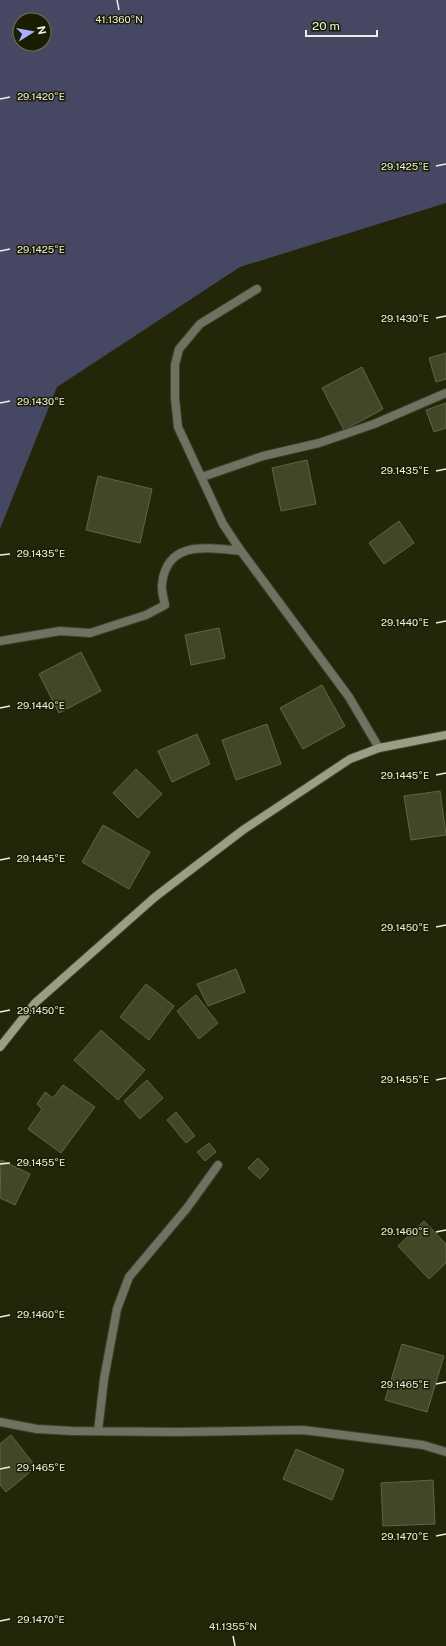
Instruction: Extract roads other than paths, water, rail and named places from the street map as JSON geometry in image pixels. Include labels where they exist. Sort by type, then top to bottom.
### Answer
[{"type":"main road","points":[[0,1047],[35,1004],[155,897],[243,830],[350,759],[379,748],[446,735]]},
{"type":"street","points":[[257,289],[200,324],[179,349],[175,372],[175,398],[178,427],[223,524],[241,551],[349,697],[379,748]]},
{"type":"street","points":[[202,476],[262,456],[319,443],[374,424],[446,393]]},
{"type":"street","points":[[0,641],[60,631],[90,633],[146,615],[165,605],[162,585],[165,570],[176,556],[186,549],[211,548],[241,551]]},
{"type":"street","points":[[98,1431],[104,1379],[117,1310],[129,1277],[188,1208],[218,1165]]},
{"type":"street","points":[[0,1422],[37,1429],[98,1431],[178,1432],[303,1430],[423,1445],[446,1452]]}]
